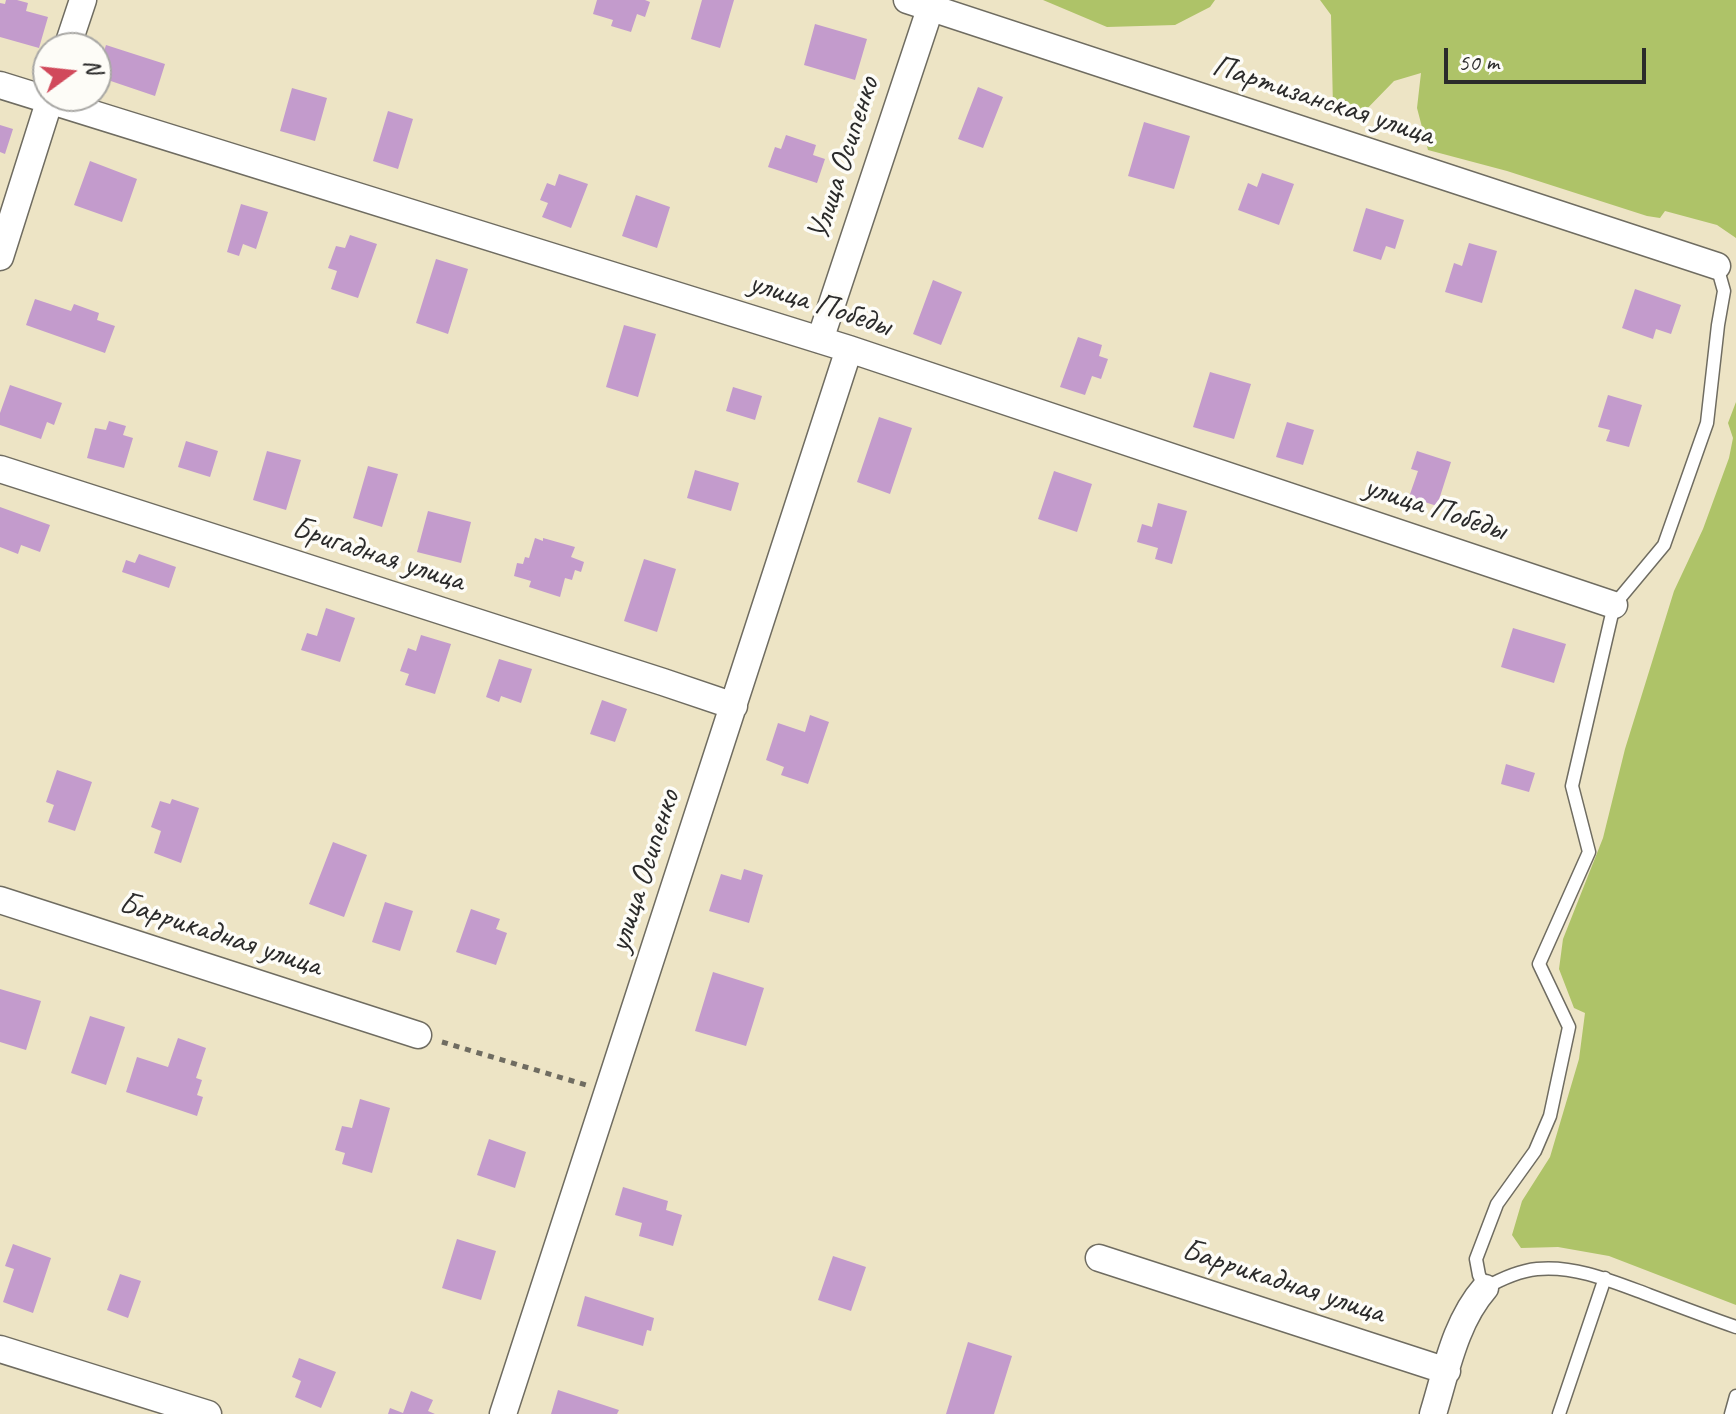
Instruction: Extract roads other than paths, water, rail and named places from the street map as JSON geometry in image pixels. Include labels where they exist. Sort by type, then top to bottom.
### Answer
[{"type":"street","points":[[72,32],[83,0]]},
{"type":"street","name":"Партизанская улица","points":[[924,3],[1717,266]]},
{"type":"street","name":"Улица Осипенко","points":[[820,340],[924,3]]},
{"type":"street","name":"улица Победы","points":[[0,85],[32,93]]},
{"type":"street","points":[[0,257],[47,112]]},
{"type":"street","name":"улица Победы","points":[[95,112],[849,349],[1614,605]]},
{"type":"street","name":"улица Осипенко","points":[[503,1414],[849,349]]},
{"type":"street","name":"Бригадная улица","points":[[0,469],[734,706]]},
{"type":"street","name":"Баррикадная улица","points":[[0,900],[418,1035]]},
{"type":"street","name":"Баррикадная улица","points":[[1099,1258],[1447,1371]]},
{"type":"street","points":[[1433,1414],[1467,1312],[1485,1288]]},
{"type":"street","points":[[0,1349],[208,1414]]},
{"type":"lane","points":[[1717,266],[1724,291],[1707,423],[1664,545],[1614,605],[1572,786],[1589,852],[1539,964],[1569,1027],[1550,1116],[1535,1151],[1497,1204],[1476,1259],[1485,1288],[1518,1273],[1554,1268],[1605,1278],[1736,1327]]},
{"type":"lane","points":[[1559,1414],[1605,1278]]},
{"type":"lane","points":[[1731,1414],[1736,1396]]}]
